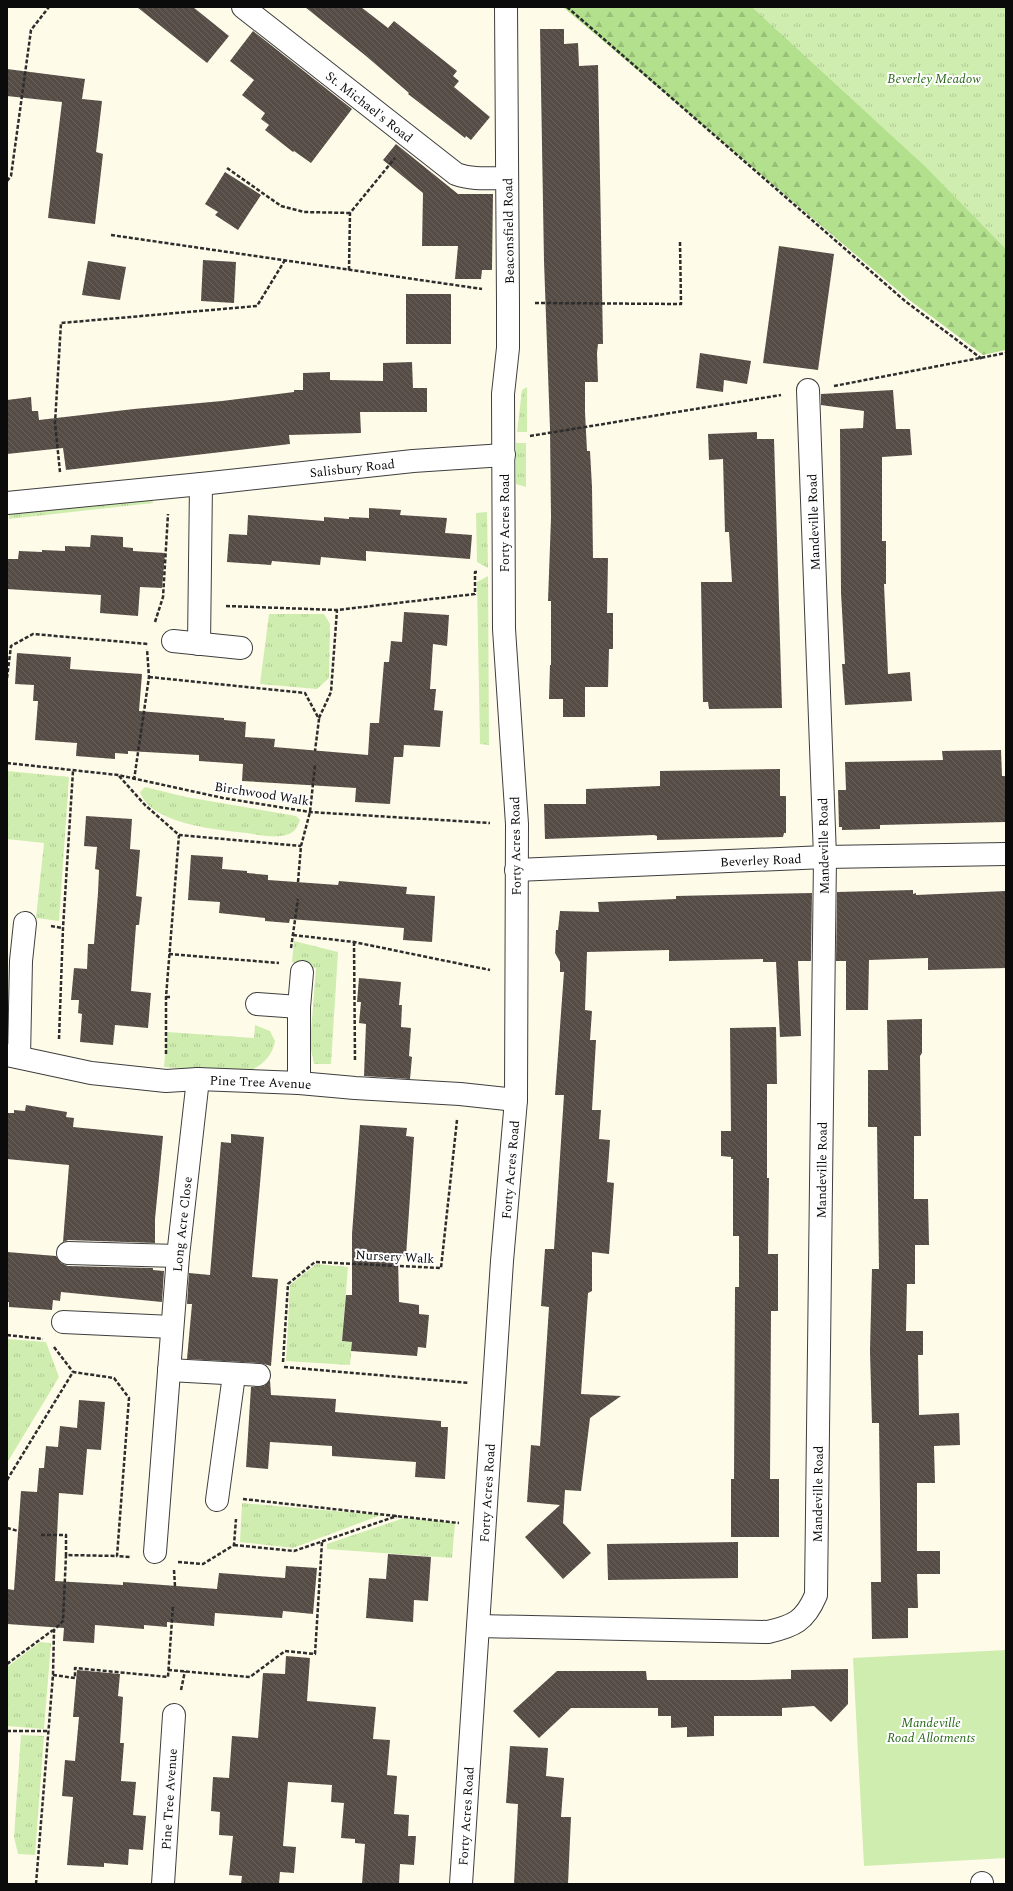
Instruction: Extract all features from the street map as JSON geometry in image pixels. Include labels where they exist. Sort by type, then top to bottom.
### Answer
[{"type":"street","name":"St. Michael's Road","points":[[242,7],[456,174],[472,178],[507,178]]},
{"type":"street","name":"Beaconsfield Road","points":[[504,448],[503,394],[508,348],[506,7]]},
{"type":"street","name":"Mandeville Road","points":[[478,1626],[768,1632],[783,1628],[798,1621],[810,1611],[816,1595],[825,857],[808,390]]},
{"type":"street","name":"Salisbury Road","points":[[7,503],[201,484],[504,448]]},
{"type":"street","name":"Forty Acres Road","points":[[461,1884],[502,1261],[516,1100],[517,824],[504,629],[504,448]]},
{"type":"street","points":[[199,644],[201,484]]},
{"type":"street","points":[[172,641],[241,648]]},
{"type":"street","name":"Beverley Road","points":[[516,870],[825,857],[1006,854]]},
{"type":"street","points":[[13,1056],[25,923]]},
{"type":"street","points":[[295,968],[299,1007],[299,1083]]},
{"type":"street","points":[[257,1004],[299,1007]]},
{"type":"street","name":"Pine Tree Avenue","points":[[13,1056],[91,1073],[166,1081],[198,1079],[299,1083],[460,1094],[516,1100]]},
{"type":"street","name":"Long Acre Close","points":[[165,1557],[169,1370],[178,1256],[198,1079]]},
{"type":"street","points":[[68,1253],[178,1256]]},
{"type":"street","points":[[63,1322],[172,1327]]},
{"type":"street","points":[[169,1370],[259,1375]]},
{"type":"street","points":[[228,1499],[234,1374]]},
{"type":"street","name":"Pine Tree Avenue","points":[[163,1884],[174,1715]]},
{"type":"path","points":[[7,181],[11,176],[31,30],[49,7]]},
{"type":"path","points":[[567,7],[905,301],[982,359]]},
{"type":"path","points":[[349,270],[350,213],[410,139]]},
{"type":"path","points":[[227,168],[281,206],[304,212],[350,213]]},
{"type":"path","points":[[111,235],[349,270],[508,298],[681,304],[680,242]]},
{"type":"path","points":[[63,497],[55,423],[61,323],[257,306],[284,260]]},
{"type":"path","points":[[504,448],[808,390],[982,359],[1006,353]]},
{"type":"path","points":[[200,604],[256,608],[337,610],[475,594],[474,572],[504,571]]},
{"type":"path","points":[[315,750],[319,719],[331,692],[337,610]]},
{"type":"path","points":[[7,678],[11,646],[33,634],[147,644],[172,641]]},
{"type":"path","points":[[149,677],[305,693],[319,719]]},
{"type":"path","name":"Birchwood Walk","points":[[7,763],[118,775],[224,798],[310,812],[517,824]]},
{"type":"path","points":[[298,882],[301,846],[310,812],[315,766]]},
{"type":"path","points":[[58,1066],[63,928],[73,770]]},
{"type":"path","points":[[118,775],[145,806],[180,835],[301,846]]},
{"type":"path","points":[[166,1081],[166,997],[180,835]]},
{"type":"path","points":[[169,954],[295,968],[293,935],[298,899]]},
{"type":"path","points":[[293,935],[354,942],[516,976]]},
{"type":"path","points":[[354,942],[355,1088]]},
{"type":"path","name":"Nursery Walk","points":[[460,1094],[441,1268],[315,1262],[288,1284],[283,1367],[495,1385]]},
{"type":"path","points":[[7,1336],[49,1340]]},
{"type":"path","points":[[53,1345],[73,1372],[114,1378],[129,1398],[117,1556]]},
{"type":"path","points":[[7,1480],[73,1372]]},
{"type":"path","points":[[234,1545],[228,1499],[398,1515],[485,1526]]},
{"type":"path","points":[[165,1557],[203,1564],[234,1545],[294,1551],[398,1515]]},
{"type":"path","points":[[7,1528],[18,1531]]},
{"type":"path","points":[[7,1664],[63,1622],[66,1535],[42,1535]]},
{"type":"path","points":[[168,1670],[250,1677],[285,1651],[315,1654],[322,1542]]},
{"type":"path","points":[[66,1555],[132,1557]]},
{"type":"path","points":[[174,1568],[174,1586]]},
{"type":"path","points":[[53,1675],[75,1678],[76,1668],[168,1677],[173,1605]]},
{"type":"path","points":[[36,1884],[53,1675],[54,1630]]},
{"type":"path","points":[[7,1732],[49,1731]]},
{"type":"green space","points":[[563,7],[752,7],[926,167],[1006,249],[1006,350],[983,355],[908,299]]},
{"type":"green space","name":"Beverley Meadow","points":[[752,7],[1006,7],[1006,249],[926,167]]},
{"type":"green space","points":[[527,387],[527,432],[517,432],[522,390]]},
{"type":"green space","points":[[516,443],[526,443],[526,487],[516,484]]},
{"type":"green space","points":[[152,499],[153,503],[9,519],[9,512]]},
{"type":"green space","points":[[487,512],[488,568],[477,562],[476,513]]},
{"type":"green space","points":[[488,576],[489,745],[480,744],[477,582]]},
{"type":"green space","points":[[269,614],[324,614],[330,624],[329,678],[317,689],[260,684]]},
{"type":"green space","points":[[7,771],[69,777],[59,921],[36,918],[44,843],[7,839]]},
{"type":"green space","points":[[145,787],[186,797],[296,816],[300,820],[293,832],[279,836],[263,836],[203,827],[171,818],[157,811],[146,803],[140,792]]},
{"type":"green space","points":[[294,941],[338,952],[331,1064],[314,1064],[310,1044],[316,968],[292,962]]},
{"type":"green space","points":[[255,1025],[270,1031],[275,1041],[270,1054],[262,1064],[250,1070],[236,1073],[164,1067],[167,1032],[254,1038]]},
{"type":"green space","points":[[316,1264],[348,1267],[342,1341],[352,1342],[350,1365],[286,1361],[290,1285]]},
{"type":"green space","points":[[7,1339],[46,1342],[59,1377],[7,1463]]},
{"type":"green space","points":[[242,1503],[381,1515],[293,1548],[240,1542]]},
{"type":"green space","points":[[404,1518],[455,1523],[452,1558],[327,1549],[327,1544]]},
{"type":"green space","points":[[40,1642],[51,1643],[44,1729],[7,1726],[7,1667]]},
{"type":"green space","name":"Mandeville Road Allotments","points":[[1006,1650],[1006,1858],[864,1866],[853,1658]]},
{"type":"green space","points":[[21,1735],[44,1736],[35,1855],[18,1854],[14,1837]]},
{"type":"building","points":[[137,7],[193,7],[229,36],[207,63]]},
{"type":"building","points":[[305,7],[361,7],[388,28],[394,21],[457,71],[453,76],[459,81],[454,87],[490,117],[471,140],[466,136],[465,138],[408,94],[409,93],[366,56]]},
{"type":"building","points":[[540,29],[564,29],[564,44],[578,43],[579,66],[598,65],[603,344],[598,344],[598,382],[585,382],[585,412],[587,451],[590,451],[592,487],[593,558],[608,558],[607,613],[613,613],[613,649],[609,649],[608,687],[585,687],[585,717],[563,717],[563,699],[549,699],[551,665],[551,601],[548,601],[551,518],[550,429],[544,261]]},
{"type":"building","points":[[253,31],[352,109],[311,163],[294,151],[293,152],[265,130],[269,125],[261,119],[265,113],[242,95],[254,80],[230,61]]},
{"type":"building","points":[[7,69],[85,79],[82,99],[102,101],[96,152],[103,154],[95,224],[48,218],[62,102],[7,96]]},
{"type":"building","points":[[396,144],[458,194],[493,194],[492,270],[482,270],[481,279],[455,279],[458,246],[422,246],[423,193],[383,160]]},
{"type":"building","points":[[225,172],[261,195],[238,230],[215,215],[218,212],[205,204]]},
{"type":"building","points":[[779,246],[834,254],[818,370],[763,363]]},
{"type":"building","points":[[203,260],[236,262],[234,303],[201,301]]},
{"type":"building","points":[[88,261],[126,267],[120,300],[82,295]]},
{"type":"building","points":[[406,294],[451,294],[451,344],[406,344]]},
{"type":"building","points":[[700,353],[751,361],[747,384],[724,380],[723,392],[696,388]]},
{"type":"building","points":[[412,362],[413,388],[427,388],[427,412],[360,412],[361,433],[289,435],[290,444],[66,470],[63,448],[7,454],[7,400],[31,397],[32,411],[38,411],[39,420],[294,392],[294,390],[303,390],[303,373],[330,372],[330,380],[383,381],[383,363]]},
{"type":"building","points":[[893,390],[896,429],[910,429],[912,455],[882,457],[882,541],[886,541],[886,584],[884,584],[888,674],[910,672],[912,701],[845,705],[842,664],[845,664],[841,593],[840,429],[863,428],[864,411],[821,405],[821,394]]},
{"type":"building","points":[[757,432],[757,439],[774,439],[782,708],[709,709],[708,702],[703,702],[701,582],[732,582],[729,532],[725,532],[723,459],[709,460],[708,434]]},
{"type":"building","points":[[369,508],[401,510],[400,515],[447,518],[445,533],[472,535],[470,559],[366,551],[366,561],[321,557],[320,565],[272,561],[271,565],[227,562],[229,534],[247,535],[248,515],[324,521],[324,517],[349,519],[349,517],[369,518]]},
{"type":"building","points":[[91,535],[123,537],[123,547],[133,548],[133,551],[165,553],[162,588],[140,587],[138,616],[100,613],[101,595],[7,589],[7,559],[18,559],[19,551],[65,551],[65,546],[90,547]]},
{"type":"building","points":[[404,612],[449,615],[447,646],[433,644],[430,689],[436,689],[434,710],[443,711],[440,747],[404,745],[403,757],[394,757],[390,804],[355,802],[356,788],[242,781],[243,764],[199,761],[199,755],[128,751],[128,754],[115,753],[115,759],[76,756],[77,743],[35,740],[38,701],[33,701],[34,685],[15,684],[17,653],[71,657],[70,669],[142,674],[139,711],[224,718],[224,720],[246,722],[245,737],[275,739],[274,747],[368,755],[370,723],[379,723],[384,662],[389,662],[391,641],[402,642]]},
{"type":"building","points":[[1001,750],[1002,776],[1006,776],[1006,822],[880,825],[880,829],[842,830],[842,827],[839,827],[838,790],[846,790],[845,762],[943,760],[942,751]]},
{"type":"building","points":[[780,769],[780,796],[786,796],[786,833],[784,833],[783,837],[657,840],[657,836],[654,835],[545,839],[544,804],[586,804],[586,789],[660,786],[660,771]]},
{"type":"building","points":[[86,816],[132,819],[130,849],[140,850],[136,896],[142,897],[139,925],[136,925],[131,991],[151,993],[148,1028],[115,1025],[113,1045],[80,1042],[82,1014],[78,1013],[79,1000],[71,1000],[74,968],[87,969],[88,944],[94,944],[99,870],[95,869],[97,847],[84,846]]},
{"type":"building","points":[[191,855],[223,857],[222,869],[247,871],[247,873],[268,875],[268,880],[338,885],[339,881],[407,887],[406,894],[435,896],[432,942],[403,940],[404,928],[290,919],[289,923],[265,921],[265,918],[219,913],[220,902],[188,900]]},
{"type":"building","points":[[913,890],[913,894],[916,893],[916,895],[1006,891],[1006,968],[928,970],[928,958],[869,960],[868,1010],[846,1010],[846,961],[836,961],[837,892]]},
{"type":"building","points":[[812,893],[811,961],[798,961],[801,1036],[780,1037],[776,962],[763,962],[763,959],[669,961],[669,950],[587,952],[585,1010],[592,1011],[590,1040],[596,1040],[592,1110],[601,1110],[599,1139],[610,1140],[607,1182],[614,1183],[609,1254],[592,1252],[592,1291],[588,1293],[581,1394],[621,1396],[590,1418],[581,1491],[565,1490],[563,1523],[591,1553],[563,1579],[525,1537],[560,1505],[527,1502],[531,1445],[540,1446],[549,1307],[541,1306],[545,1249],[554,1249],[564,1095],[555,1095],[564,972],[560,972],[560,962],[555,953],[556,930],[558,930],[560,911],[599,912],[598,902],[676,899],[676,896]]},
{"type":"building","points":[[359,978],[401,982],[399,1005],[402,1005],[401,1027],[411,1028],[409,1056],[412,1057],[410,1079],[364,1076],[366,1024],[359,1023],[361,1002],[357,1002]]},
{"type":"building","points":[[922,1019],[922,1053],[920,1056],[921,1136],[914,1136],[914,1199],[928,1199],[929,1245],[915,1245],[915,1284],[907,1284],[906,1331],[923,1331],[923,1355],[918,1355],[919,1415],[959,1413],[960,1445],[934,1446],[935,1483],[917,1483],[917,1551],[940,1551],[940,1574],[917,1574],[918,1608],[908,1608],[908,1638],[872,1639],[871,1582],[881,1582],[879,1423],[872,1423],[870,1351],[872,1269],[879,1269],[877,1127],[868,1127],[868,1070],[888,1070],[887,1020]]},
{"type":"building","points":[[776,1027],[777,1084],[767,1084],[767,1178],[769,1178],[768,1254],[778,1254],[778,1311],[771,1311],[770,1479],[779,1479],[779,1537],[731,1537],[731,1479],[734,1479],[735,1287],[739,1287],[739,1236],[733,1236],[733,1159],[731,1159],[731,1157],[721,1156],[721,1131],[731,1131],[730,1028]]},
{"type":"building","points":[[26,1105],[67,1112],[66,1117],[74,1118],[73,1127],[163,1136],[155,1219],[155,1243],[68,1240],[63,1242],[69,1165],[7,1159],[7,1113],[14,1113],[14,1110],[25,1111]]},
{"type":"building","points":[[360,1125],[407,1128],[406,1136],[414,1137],[406,1256],[398,1257],[399,1302],[419,1305],[419,1314],[429,1315],[426,1348],[418,1347],[417,1356],[351,1351],[352,1342],[342,1341],[346,1295],[352,1295],[352,1234]]},
{"type":"building","points":[[231,1134],[264,1137],[252,1277],[278,1279],[271,1366],[260,1363],[187,1359],[192,1304],[187,1304],[189,1273],[210,1275],[221,1142],[231,1143]]},
{"type":"building","points":[[7,1252],[56,1256],[61,1263],[68,1266],[153,1268],[153,1270],[164,1271],[162,1302],[61,1292],[60,1301],[53,1300],[52,1310],[9,1307],[9,1302],[7,1302]]},
{"type":"building","points":[[270,1380],[271,1395],[336,1399],[335,1412],[441,1421],[441,1427],[448,1427],[445,1479],[415,1477],[416,1462],[332,1456],[332,1446],[270,1442],[268,1469],[246,1467],[251,1387],[264,1386]]},
{"type":"building","points":[[79,1400],[105,1402],[101,1450],[87,1449],[83,1495],[59,1493],[55,1581],[123,1585],[123,1582],[217,1589],[219,1573],[285,1578],[286,1566],[317,1568],[313,1614],[283,1611],[282,1618],[215,1613],[214,1626],[167,1622],[167,1627],[144,1625],[144,1629],[95,1625],[94,1643],[63,1641],[64,1628],[7,1624],[7,1589],[14,1590],[21,1491],[37,1492],[39,1468],[44,1468],[46,1446],[58,1447],[60,1426],[77,1428]]},
{"type":"building","points":[[738,1542],[738,1578],[608,1580],[607,1544]]},
{"type":"building","points":[[388,1554],[431,1557],[428,1601],[414,1600],[413,1622],[366,1618],[369,1578],[386,1579]]},
{"type":"building","points":[[286,1656],[310,1658],[307,1701],[376,1707],[373,1739],[390,1740],[387,1775],[397,1776],[394,1814],[409,1815],[408,1836],[416,1836],[414,1865],[400,1864],[399,1884],[362,1884],[365,1844],[355,1843],[355,1839],[341,1838],[344,1803],[331,1802],[332,1785],[288,1782],[283,1846],[296,1847],[294,1873],[280,1872],[279,1884],[241,1884],[242,1876],[229,1875],[233,1836],[219,1835],[220,1812],[211,1811],[213,1777],[229,1778],[232,1736],[258,1738],[263,1673],[285,1674]]},
{"type":"building","points":[[848,1669],[848,1704],[831,1722],[814,1706],[782,1708],[782,1716],[714,1716],[714,1736],[687,1737],[687,1727],[671,1728],[671,1716],[658,1716],[658,1708],[571,1708],[539,1738],[513,1711],[557,1671],[646,1671],[647,1680],[753,1680],[791,1679],[791,1670]]},
{"type":"building","points":[[77,1670],[120,1674],[118,1696],[123,1697],[120,1743],[124,1743],[121,1781],[136,1782],[133,1815],[146,1816],[143,1850],[129,1849],[128,1865],[104,1863],[104,1867],[67,1865],[73,1797],[62,1796],[65,1760],[75,1761],[79,1717],[73,1717]]},
{"type":"building","points":[[510,1746],[548,1748],[546,1776],[564,1778],[561,1817],[571,1817],[568,1884],[514,1884],[518,1804],[506,1803]]}]
